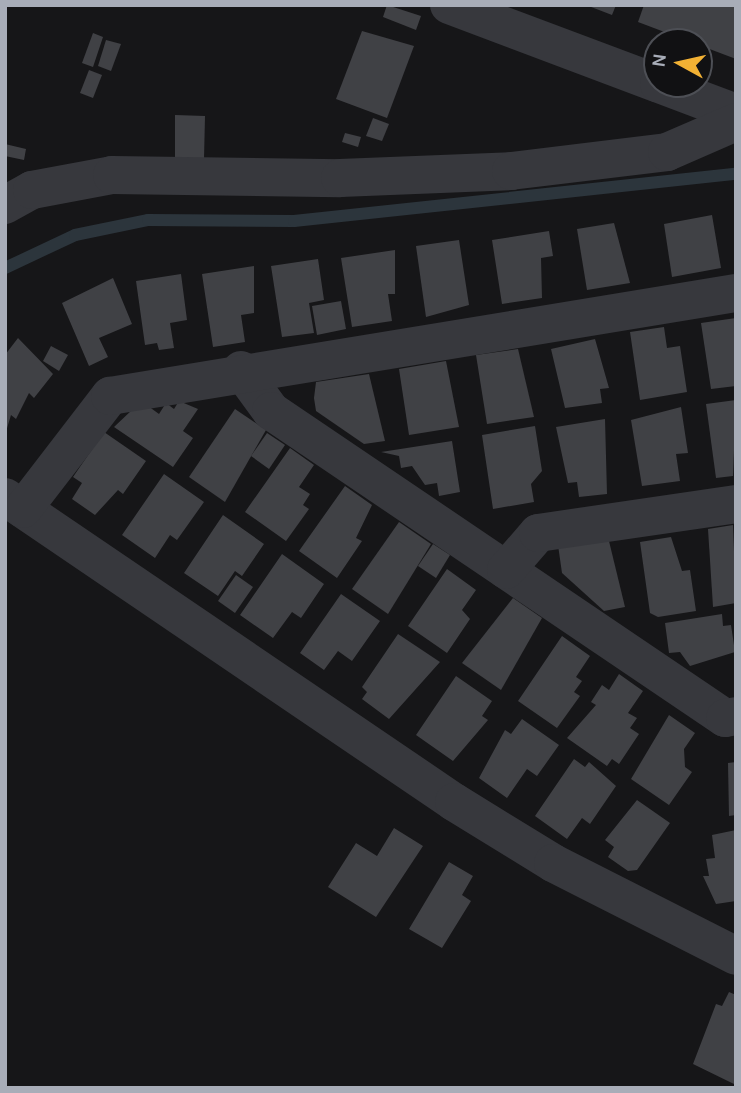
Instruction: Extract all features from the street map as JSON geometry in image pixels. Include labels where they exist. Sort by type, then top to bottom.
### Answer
[{"type":"street","points":[[449,5],[643,78]]},
{"type":"street","points":[[696,98],[736,113]]},
{"type":"street","points":[[5,205],[32,190],[111,175],[340,178],[511,171],[667,152],[736,122]]},
{"type":"street","points":[[736,293],[241,370],[110,396],[14,503],[454,802],[736,956]]},
{"type":"street","points":[[241,370],[271,411],[725,718],[736,716]]},
{"type":"street","points":[[506,570],[538,533],[736,504]]},
{"type":"street","points":[[690,933],[736,927]]},
{"type":"building","points":[[387,5],[421,16],[416,30],[383,17]]},
{"type":"building","points":[[586,5],[616,5],[612,15]]},
{"type":"building","points":[[644,5],[736,5],[736,59],[713,50],[713,28],[654,28],[638,22]]},
{"type":"building","points":[[362,31],[414,46],[387,118],[336,99]]},
{"type":"building","points":[[93,33],[103,37],[93,67],[82,63]]},
{"type":"building","points":[[106,40],[121,44],[111,71],[98,66]]},
{"type":"building","points":[[89,70],[102,75],[93,98],[80,93]]},
{"type":"building","points":[[175,115],[205,116],[204,159],[175,158]]},
{"type":"building","points":[[373,118],[389,124],[382,141],[366,136]]},
{"type":"building","points":[[345,133],[361,137],[358,147],[342,142]]},
{"type":"building","points":[[5,144],[26,149],[24,160],[5,156]]},
{"type":"building","points":[[712,215],[721,268],[672,277],[664,224]]},
{"type":"building","points":[[614,223],[630,283],[587,290],[577,229]]},
{"type":"building","points":[[549,231],[553,256],[541,258],[542,298],[502,304],[492,240]]},
{"type":"building","points":[[459,240],[469,305],[426,317],[416,246]]},
{"type":"building","points":[[395,250],[395,294],[388,294],[392,321],[352,327],[341,258]]},
{"type":"building","points":[[318,259],[324,300],[309,303],[314,333],[282,337],[271,266]]},
{"type":"building","points":[[254,266],[254,313],[241,315],[245,342],[213,347],[202,274]]},
{"type":"building","points":[[181,274],[187,320],[170,323],[174,348],[159,350],[157,343],[145,345],[136,281]]},
{"type":"building","points":[[113,278],[132,324],[99,338],[108,357],[89,366],[62,303]]},
{"type":"building","points":[[341,301],[346,329],[317,335],[312,306]]},
{"type":"building","points":[[736,318],[736,386],[711,389],[701,323]]},
{"type":"building","points":[[664,327],[667,348],[680,346],[687,392],[640,400],[630,332]]},
{"type":"building","points":[[18,338],[53,374],[34,398],[29,393],[16,419],[11,415],[5,435],[5,355]]},
{"type":"building","points":[[595,339],[609,388],[600,389],[602,403],[565,408],[551,349]]},
{"type":"building","points":[[51,346],[68,355],[59,371],[43,361]]},
{"type":"building","points":[[518,349],[534,417],[487,424],[476,355]]},
{"type":"building","points":[[446,361],[459,427],[409,435],[399,369]]},
{"type":"building","points":[[369,374],[385,441],[364,444],[316,411],[314,398],[316,382]]},
{"type":"building","points":[[736,400],[733,476],[716,478],[706,404]]},
{"type":"building","points":[[179,401],[198,409],[183,431],[193,438],[173,467],[114,427],[133,409],[148,406],[159,414],[166,403],[174,409]]},
{"type":"building","points":[[681,407],[688,453],[676,454],[680,481],[642,486],[631,420]]},
{"type":"building","points":[[235,409],[266,430],[225,502],[189,477]]},
{"type":"building","points":[[605,419],[607,494],[579,497],[577,482],[568,483],[556,427]]},
{"type":"building","points":[[535,426],[542,471],[531,484],[534,502],[493,509],[482,435]]},
{"type":"building","points":[[104,432],[146,461],[123,494],[118,490],[95,515],[72,499],[82,483],[73,477]]},
{"type":"building","points":[[267,433],[285,445],[269,469],[251,456]]},
{"type":"building","points":[[452,441],[460,492],[439,496],[437,483],[425,485],[412,466],[401,468],[399,456],[381,452]]},
{"type":"building","points":[[290,448],[314,465],[299,487],[310,494],[303,505],[309,509],[286,541],[245,512]]},
{"type":"building","points":[[164,474],[204,502],[177,540],[170,535],[155,558],[122,535]]},
{"type":"building","points":[[345,486],[372,505],[356,538],[362,541],[337,578],[299,551]]},
{"type":"building","points":[[223,515],[264,544],[242,576],[235,571],[218,596],[184,573]]},
{"type":"building","points":[[399,522],[431,544],[388,614],[352,589]]},
{"type":"building","points":[[733,525],[736,603],[713,607],[708,529]]},
{"type":"building","points":[[608,537],[625,607],[604,611],[562,573],[558,545]]},
{"type":"building","points":[[671,537],[682,571],[690,570],[696,611],[658,617],[650,613],[640,542]]},
{"type":"building","points":[[433,544],[450,555],[436,578],[418,566]]},
{"type":"building","points":[[282,554],[324,584],[301,618],[292,612],[273,638],[240,615]]},
{"type":"building","points":[[447,569],[476,590],[462,610],[470,619],[447,653],[408,626]]},
{"type":"building","points":[[236,575],[253,587],[235,613],[218,601]]},
{"type":"building","points":[[341,594],[380,621],[352,661],[338,651],[324,670],[300,653]]},
{"type":"building","points":[[513,598],[542,618],[501,690],[462,663]]},
{"type":"building","points":[[722,614],[723,626],[731,625],[735,652],[690,666],[680,652],[669,653],[665,623]]},
{"type":"building","points":[[398,634],[440,662],[389,719],[362,699],[367,692],[362,687]]},
{"type":"building","points":[[562,636],[590,656],[576,677],[582,681],[574,692],[580,696],[557,728],[518,701]]},
{"type":"building","points":[[619,674],[643,691],[628,713],[637,718],[630,728],[639,734],[619,764],[612,759],[607,766],[567,738],[596,705],[591,702],[602,685],[609,690]]},
{"type":"building","points":[[456,676],[492,701],[482,716],[488,720],[453,761],[416,735]]},
{"type":"building","points":[[669,715],[695,733],[684,749],[685,767],[692,772],[669,805],[631,779]]},
{"type":"building","points":[[522,719],[559,745],[537,776],[527,769],[507,798],[479,778],[505,730],[511,734]]},
{"type":"building","points":[[574,759],[585,767],[589,762],[616,786],[590,824],[582,818],[567,839],[535,816]]},
{"type":"building","points":[[736,762],[736,815],[729,816],[728,763]]},
{"type":"building","points":[[637,800],[670,823],[637,870],[628,871],[608,857],[614,847],[605,840]]},
{"type":"building","points":[[394,828],[423,846],[376,917],[328,887],[356,843],[377,856]]},
{"type":"building","points":[[736,830],[736,901],[716,904],[703,876],[709,876],[706,859],[715,858],[712,835]]},
{"type":"building","points":[[449,862],[473,876],[462,895],[471,901],[442,948],[409,929]]},
{"type":"building","points":[[729,992],[736,995],[736,1085],[693,1064],[716,1004],[722,1006]]},
{"type":"waterway","points":[[5,268],[75,235],[148,220],[294,221],[736,174]]}]
